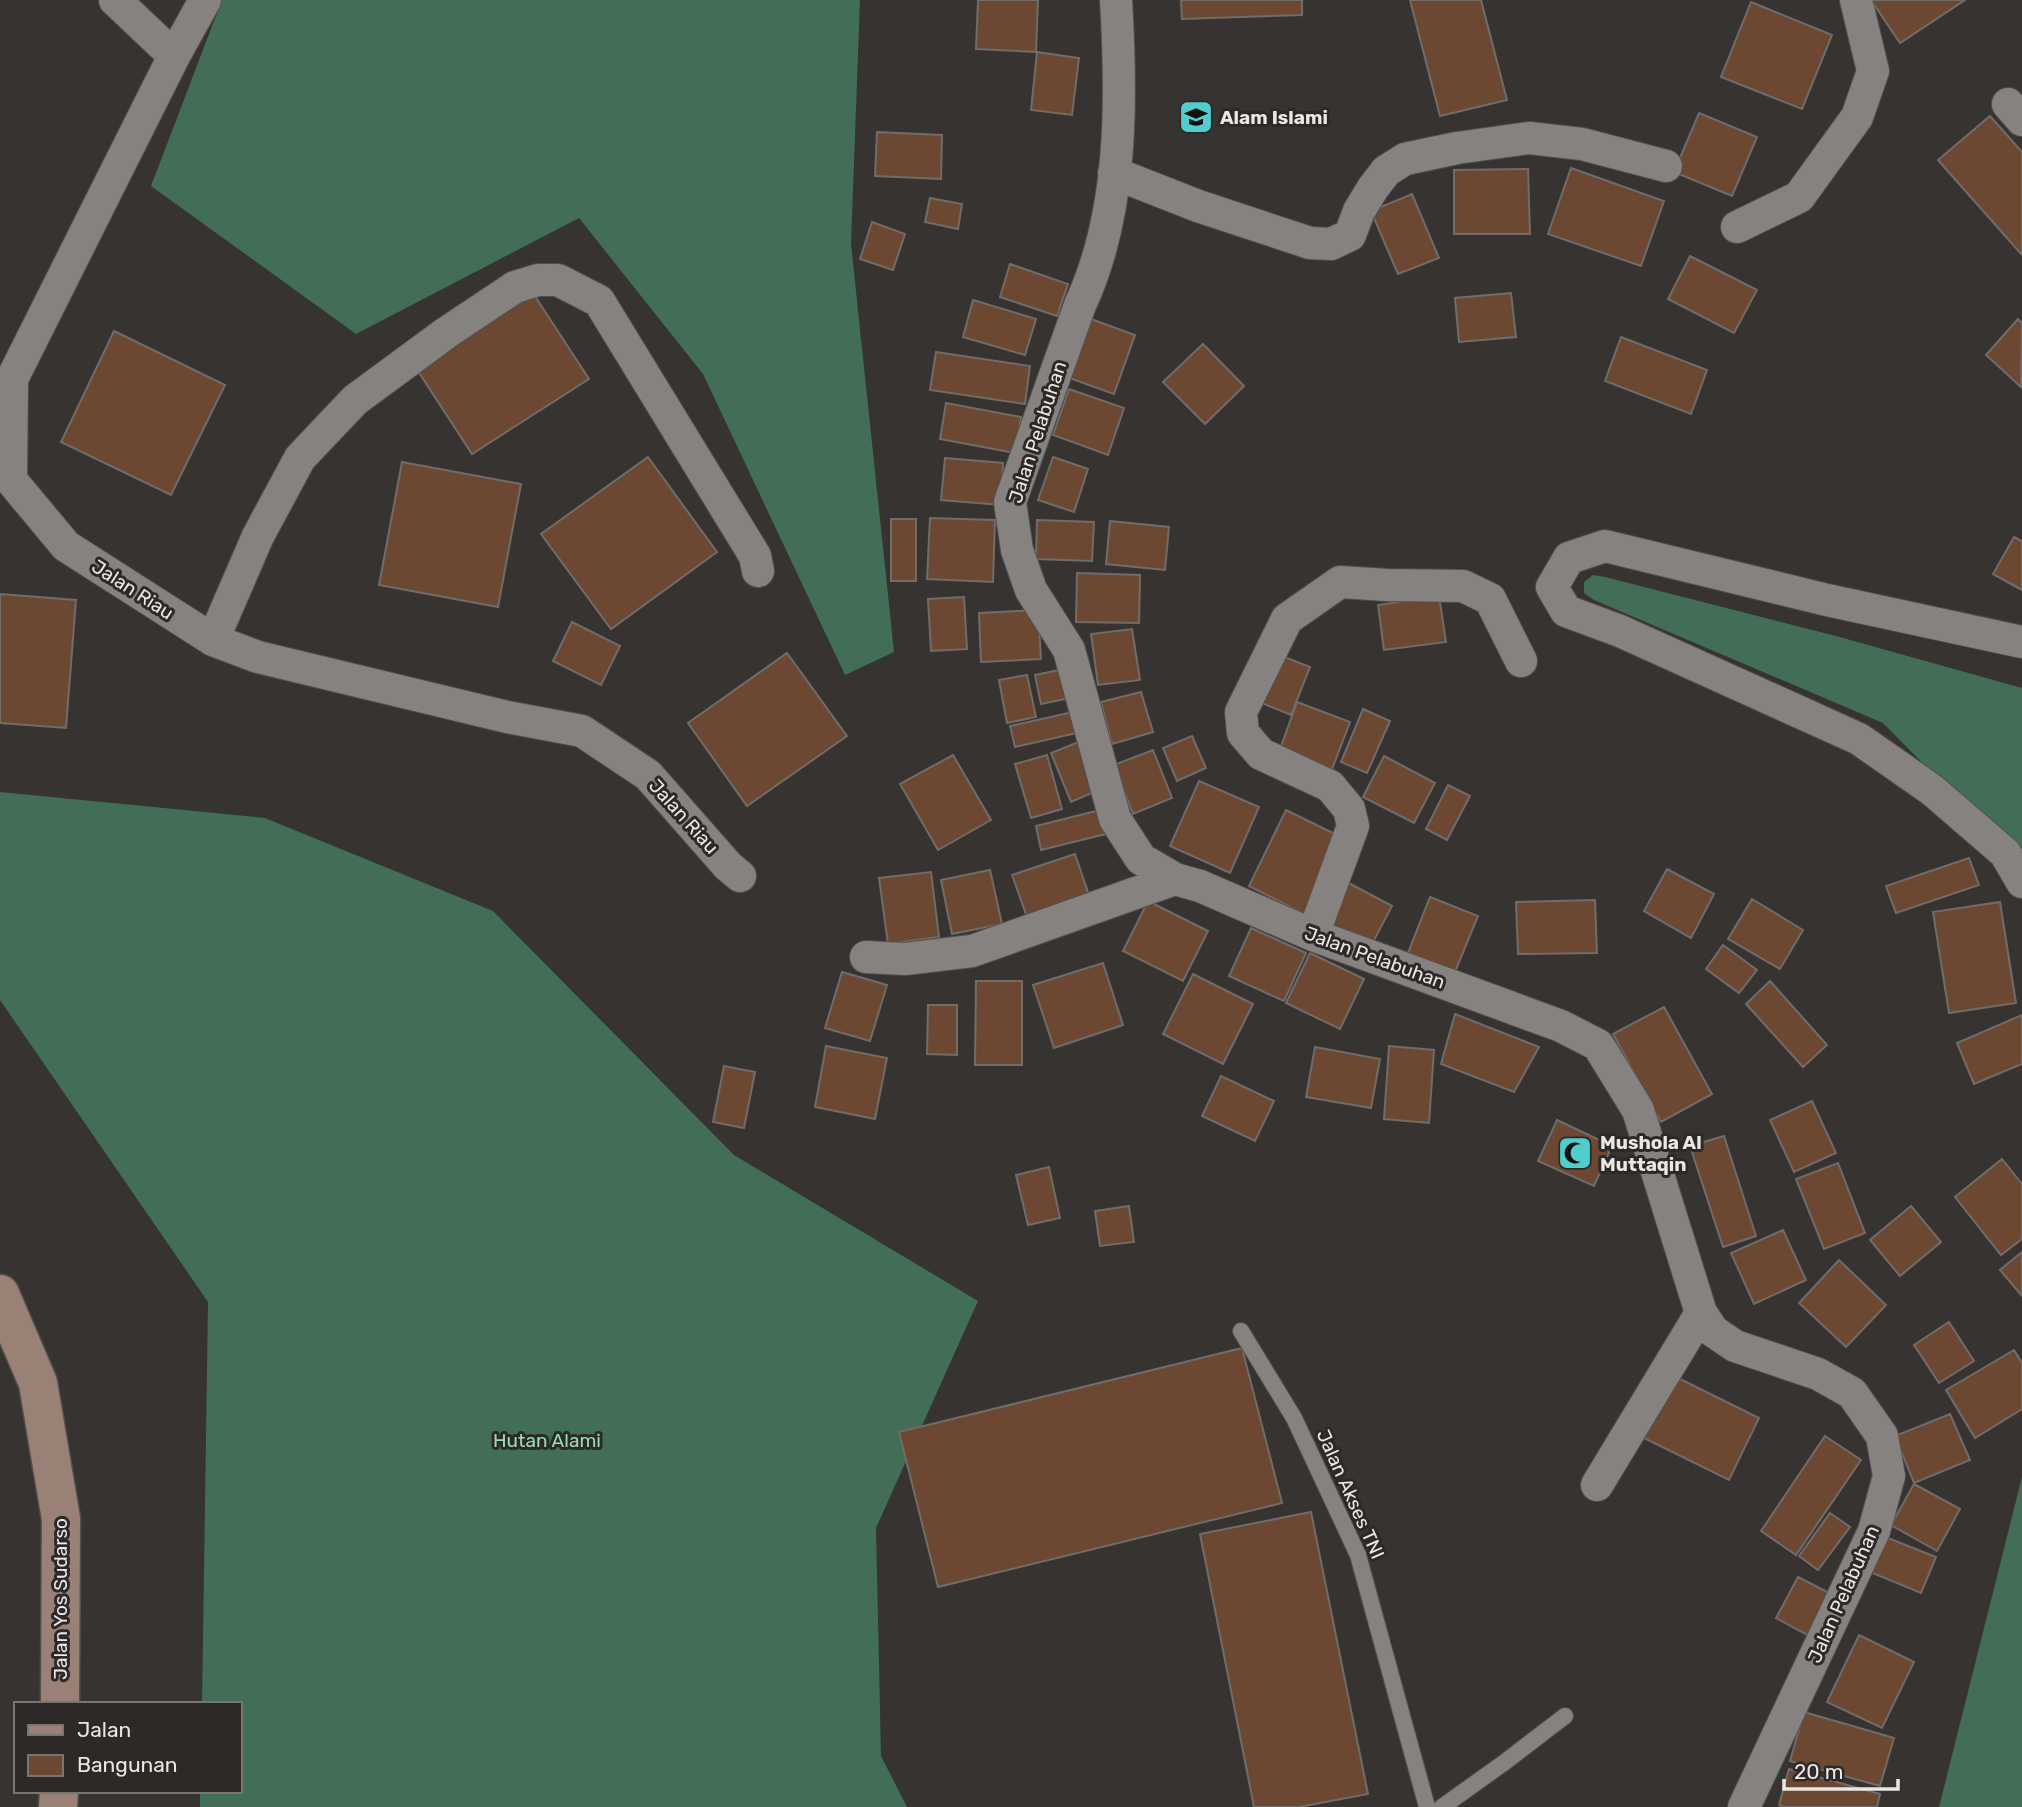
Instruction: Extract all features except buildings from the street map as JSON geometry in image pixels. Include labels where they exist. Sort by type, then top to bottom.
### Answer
[{"type":"main road","name":"Jalan Yos Sudarso","points":[[0,1293],[38,1383],[61,1520],[60,1702]]},
{"type":"street","points":[[115,0],[174,56]]},
{"type":"street","name":"Jalan Riau","points":[[205,0],[174,56],[12,379],[11,480],[66,546],[213,640],[258,657],[507,717],[582,731],[648,775],[728,866],[740,876]]},
{"type":"street","name":"Jalan Pelabuhan","points":[[1115,0],[1120,68],[1113,191],[1092,279],[1080,305],[1010,502],[1017,550],[1031,590],[1069,650],[1115,819],[1141,859],[1175,879],[1200,886],[1313,935],[1561,1026],[1598,1045],[1639,1110],[1701,1313],[1713,1331],[1735,1346],[1818,1374],[1852,1393],[1882,1436],[1889,1476],[1874,1531],[1744,1807]]},
{"type":"street","points":[[1737,227],[1798,197],[1857,117],[1873,71],[1856,0]]},
{"type":"street","points":[[1114,173],[1275,232],[1310,243],[1331,244],[1350,235],[1359,211],[1373,188],[1386,172],[1405,159],[1457,148],[1529,138],[1582,144],[1666,166]]},
{"type":"street","points":[[213,640],[258,536],[300,458],[355,400],[503,295],[538,280],[558,280],[598,301],[755,556],[758,571]]},
{"type":"street","points":[[2022,642],[1827,600],[1605,546],[1569,558],[1552,587],[1566,611],[1620,631],[1859,739],[1932,790],[2005,853],[2022,882]]},
{"type":"street","points":[[1313,935],[1353,826],[1349,808],[1330,786],[1261,754],[1243,733],[1241,712],[1287,619],[1340,582],[1463,586],[1490,599],[1521,661]]},
{"type":"street","points":[[866,957],[905,959],[972,951],[1175,879]]},
{"type":"street","points":[[1597,1485],[1701,1313]]},
{"type":"lane","name":"Jalan Akses TNI","points":[[1241,1332],[1294,1418],[1358,1555],[1427,1807]]},
{"type":"lane","points":[[1442,1807],[1565,1716]]},
{"type":"green space","points":[[222,0],[860,0],[851,244],[894,652],[845,675],[703,374],[579,218],[356,334],[151,186]]},
{"type":"green space","points":[[1593,575],[1836,636],[2022,688],[2022,864],[1883,723],[1594,600],[1584,593],[1584,582]]},
{"type":"green space","name":"Hutan Alami","points":[[0,792],[265,818],[493,911],[734,1155],[978,1301],[876,1528],[881,1756],[907,1807],[200,1807],[200,1793],[242,1793],[242,1702],[202,1702],[208,1302],[0,1000]]},
{"type":"green space","points":[[2022,1477],[2022,1807],[1939,1807]]},
{"type":"place","name":"Alam Islami","points":[[1196,117]]},
{"type":"place","name":"Mushola Al Muttaqin","points":[[1575,1153]]}]
